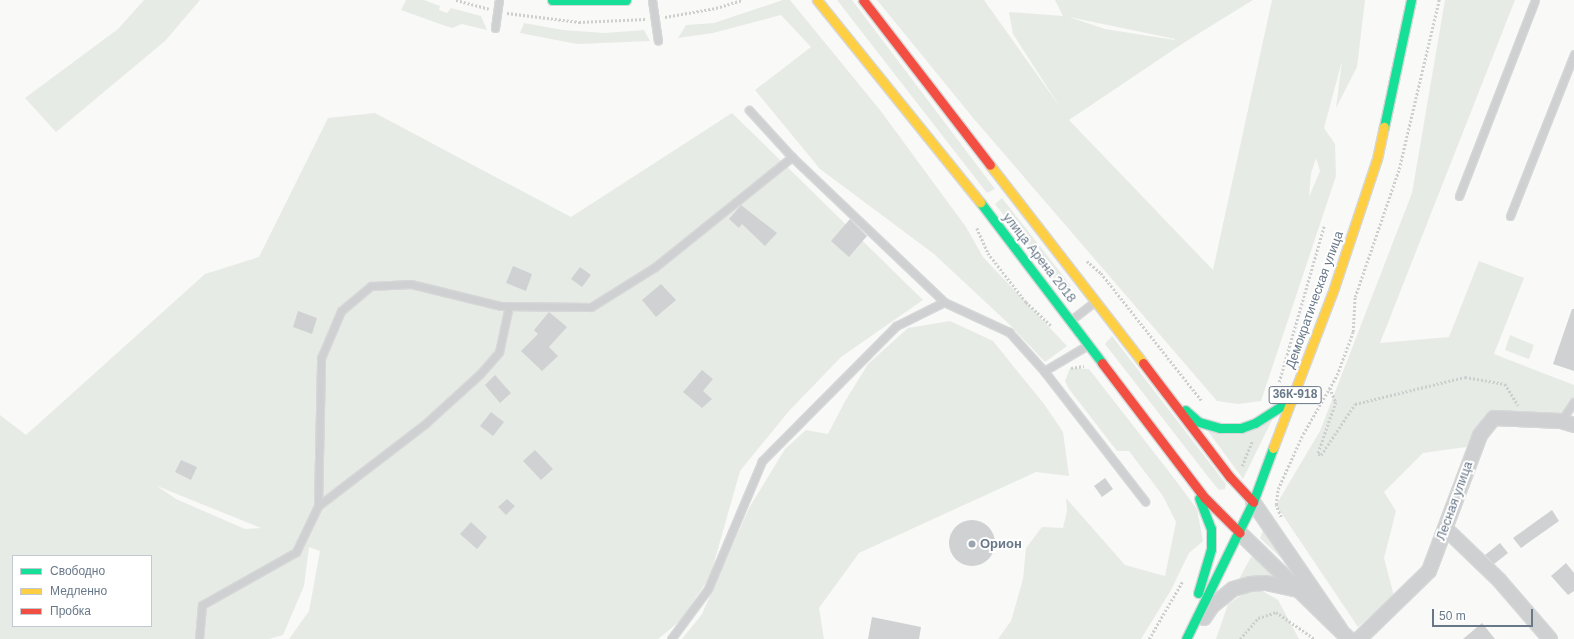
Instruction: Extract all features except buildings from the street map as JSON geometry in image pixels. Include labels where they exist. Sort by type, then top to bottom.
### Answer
[{"type":"main road","points":[[552,0],[626,0]]},
{"type":"main road","name":"улица Арена 2018","points":[[817,0],[982,205],[1191,480],[1216,511],[1240,533]]},
{"type":"main road","name":"улица Арена 2018","points":[[863,0],[1230,477],[1253,502]]},
{"type":"main road","name":"Демократическая улица","points":[[1186,639],[1240,533],[1253,502],[1294,398],[1346,255],[1377,159],[1411,0]]},
{"type":"main road","points":[[1165,392],[1199,422],[1220,428],[1241,428],[1255,423],[1294,398]]},
{"type":"main road","points":[[1186,639],[1211,549],[1211,529],[1191,480]]},
{"type":"street","name":"Лесная улица","points":[[1359,639],[1430,571],[1480,435],[1494,418],[1567,423]]},
{"type":"street","points":[[1253,502],[1345,634]]},
{"type":"street","points":[[1446,529],[1499,580],[1550,639]]},
{"type":"street","points":[[1240,533],[1345,634]]},
{"type":"street","points":[[1186,639],[1212,606],[1233,589],[1250,584],[1266,583],[1298,590]]},
{"type":"lane","points":[[495,28],[499,0]]},
{"type":"lane","points":[[652,0],[658,41]]},
{"type":"lane","points":[[1459,196],[1535,0]]},
{"type":"lane","points":[[1510,216],[1574,54]]},
{"type":"lane","points":[[749,110],[792,157],[944,302],[1009,332],[1044,371],[1145,501]]},
{"type":"lane","points":[[199,639],[202,605],[296,552],[318,506],[321,358],[341,311],[371,286],[411,284],[509,306],[591,307],[655,267],[792,157]]},
{"type":"lane","points":[[671,639],[708,589],[762,461],[896,326],[944,302]]},
{"type":"lane","points":[[1070,320],[1095,302]]},
{"type":"lane","points":[[318,506],[426,422],[480,374],[499,352],[509,306]]},
{"type":"lane","points":[[1044,371],[1089,344]]},
{"type":"lane","points":[[1567,423],[1574,402]]},
{"type":"path","points":[[1284,524],[1276,505],[1278,489],[1303,434],[1330,388],[1353,332],[1355,297],[1399,169],[1439,0]]},
{"type":"path","points":[[1277,388],[1324,226]]},
{"type":"path","points":[[1085,260],[1101,273],[1205,405]]},
{"type":"path","points":[[1067,369],[1080,365],[1089,369]]},
{"type":"path","points":[[1330,388],[1336,402],[1318,454],[1321,455],[1354,404],[1465,377],[1505,384],[1526,420]]},
{"type":"path","points":[[1241,469],[1255,435]]},
{"type":"path","points":[[1149,639],[1183,581]]},
{"type":"path","points":[[1240,639],[1258,618],[1276,612],[1315,639]]},
{"type":"shaded area","points":[[144,0],[200,0],[165,41],[56,132],[25,98],[118,29]]},
{"type":"shaded area","points":[[406,0],[424,0],[440,6],[439,10],[447,13],[451,8],[481,16],[487,30],[462,24],[452,28],[401,10]]},
{"type":"shaded area","points":[[783,0],[790,0],[880,110],[966,227],[983,257],[1067,346],[1045,362],[1009,324],[934,254],[820,169],[755,90],[811,47],[781,15],[713,33],[678,38],[686,25],[714,23]]},
{"type":"shaded area","points":[[837,0],[852,0],[995,189],[987,193]]},
{"type":"shaded area","points":[[877,0],[984,0],[1060,107],[1013,34],[1009,12],[1063,16],[1055,0],[1253,0],[1185,42],[1069,120],[1213,270],[1272,0],[1365,0],[1357,67],[1336,108],[1342,61],[1324,128],[1335,144],[1336,176],[1261,401],[1238,404],[1217,401],[974,119]],"holes":[[[1069,17],[1175,39],[1175,40],[1105,29]],[[1316,158],[1320,171],[1309,197],[1311,174]]]},
{"type":"shaded area","points":[[1445,0],[1515,0],[1380,343],[1449,337],[1479,261],[1524,278],[1494,354],[1574,385],[1574,402],[1561,421],[1488,426],[1466,447],[1423,453],[1384,492],[1396,511],[1384,558],[1394,596],[1358,627],[1276,505],[1320,431],[1412,193]]},
{"type":"shaded area","points":[[524,23],[563,30],[605,33],[644,30],[650,41],[577,44],[520,33]]},
{"type":"shaded area","points":[[375,113],[571,217],[732,113],[923,300],[841,357],[789,411],[740,471],[710,577],[680,621],[658,639],[289,639],[309,611],[320,551],[309,547],[304,586],[283,635],[269,639],[0,639],[0,415],[26,435],[205,274],[259,257],[328,118]],"holes":[[[157,486],[261,528],[245,529],[176,499]]]},
{"type":"shaded area","points":[[1002,198],[1071,286],[1064,292],[995,204]]},
{"type":"shaded area","points":[[950,321],[993,341],[1044,404],[1063,432],[1069,476],[1036,472],[859,553],[819,608],[824,639],[682,639],[702,614],[749,508],[785,449],[806,430],[828,434],[844,403],[868,364],[908,328]]},
{"type":"shaded area","points":[[1510,335],[1534,345],[1529,359],[1505,350]]},
{"type":"shaded area","points":[[1112,336],[1226,484],[1225,489],[1219,490],[1209,478],[1105,344]]},
{"type":"shaded area","points":[[1070,368],[1089,369],[1170,473],[1197,509],[1203,541],[1189,553],[1171,590],[1141,639],[998,639],[1011,621],[1023,579],[1026,548],[1042,527],[1063,528],[1067,511],[1066,498],[1125,565],[1165,576],[1176,522],[1163,496],[1129,451],[1117,451],[1069,389],[1065,381]]},
{"type":"shaded area","points":[[1272,420],[1243,479],[1205,427]]},
{"type":"shaded area","points":[[1263,531],[1298,574],[1260,538]]},
{"type":"shaded area","points":[[1251,557],[1255,558],[1277,576],[1238,581]]},
{"type":"shaded area","points":[[1261,590],[1278,600],[1299,639],[1216,639],[1228,604],[1246,592]]},
{"type":"traffic: fast","points":[[552,0],[626,0]]},
{"type":"traffic: fast","points":[[1384,127],[1411,0]]},
{"type":"traffic: fast","points":[[980,202],[1102,363]]},
{"type":"traffic: fast","points":[[1185,410],[1199,422],[1220,428],[1241,428],[1255,423],[1294,398]]},
{"type":"traffic: fast","points":[[1186,639],[1253,502],[1273,448]]},
{"type":"traffic: fast","points":[[1198,593],[1211,549],[1211,529],[1199,498]]},
{"type":"traffic: slow","points":[[817,0],[980,202]]},
{"type":"traffic: slow","points":[[1273,448],[1334,288],[1377,159],[1384,127]]},
{"type":"traffic: slow","points":[[990,165],[1143,363]]},
{"type":"traffic: jam","points":[[863,0],[990,165]]},
{"type":"traffic: jam","points":[[1102,363],[1205,498],[1240,533]]},
{"type":"traffic: jam","points":[[1143,363],[1230,477],[1253,502]]},
{"type":"place","name":"Орион","points":[[972,544]]}]
